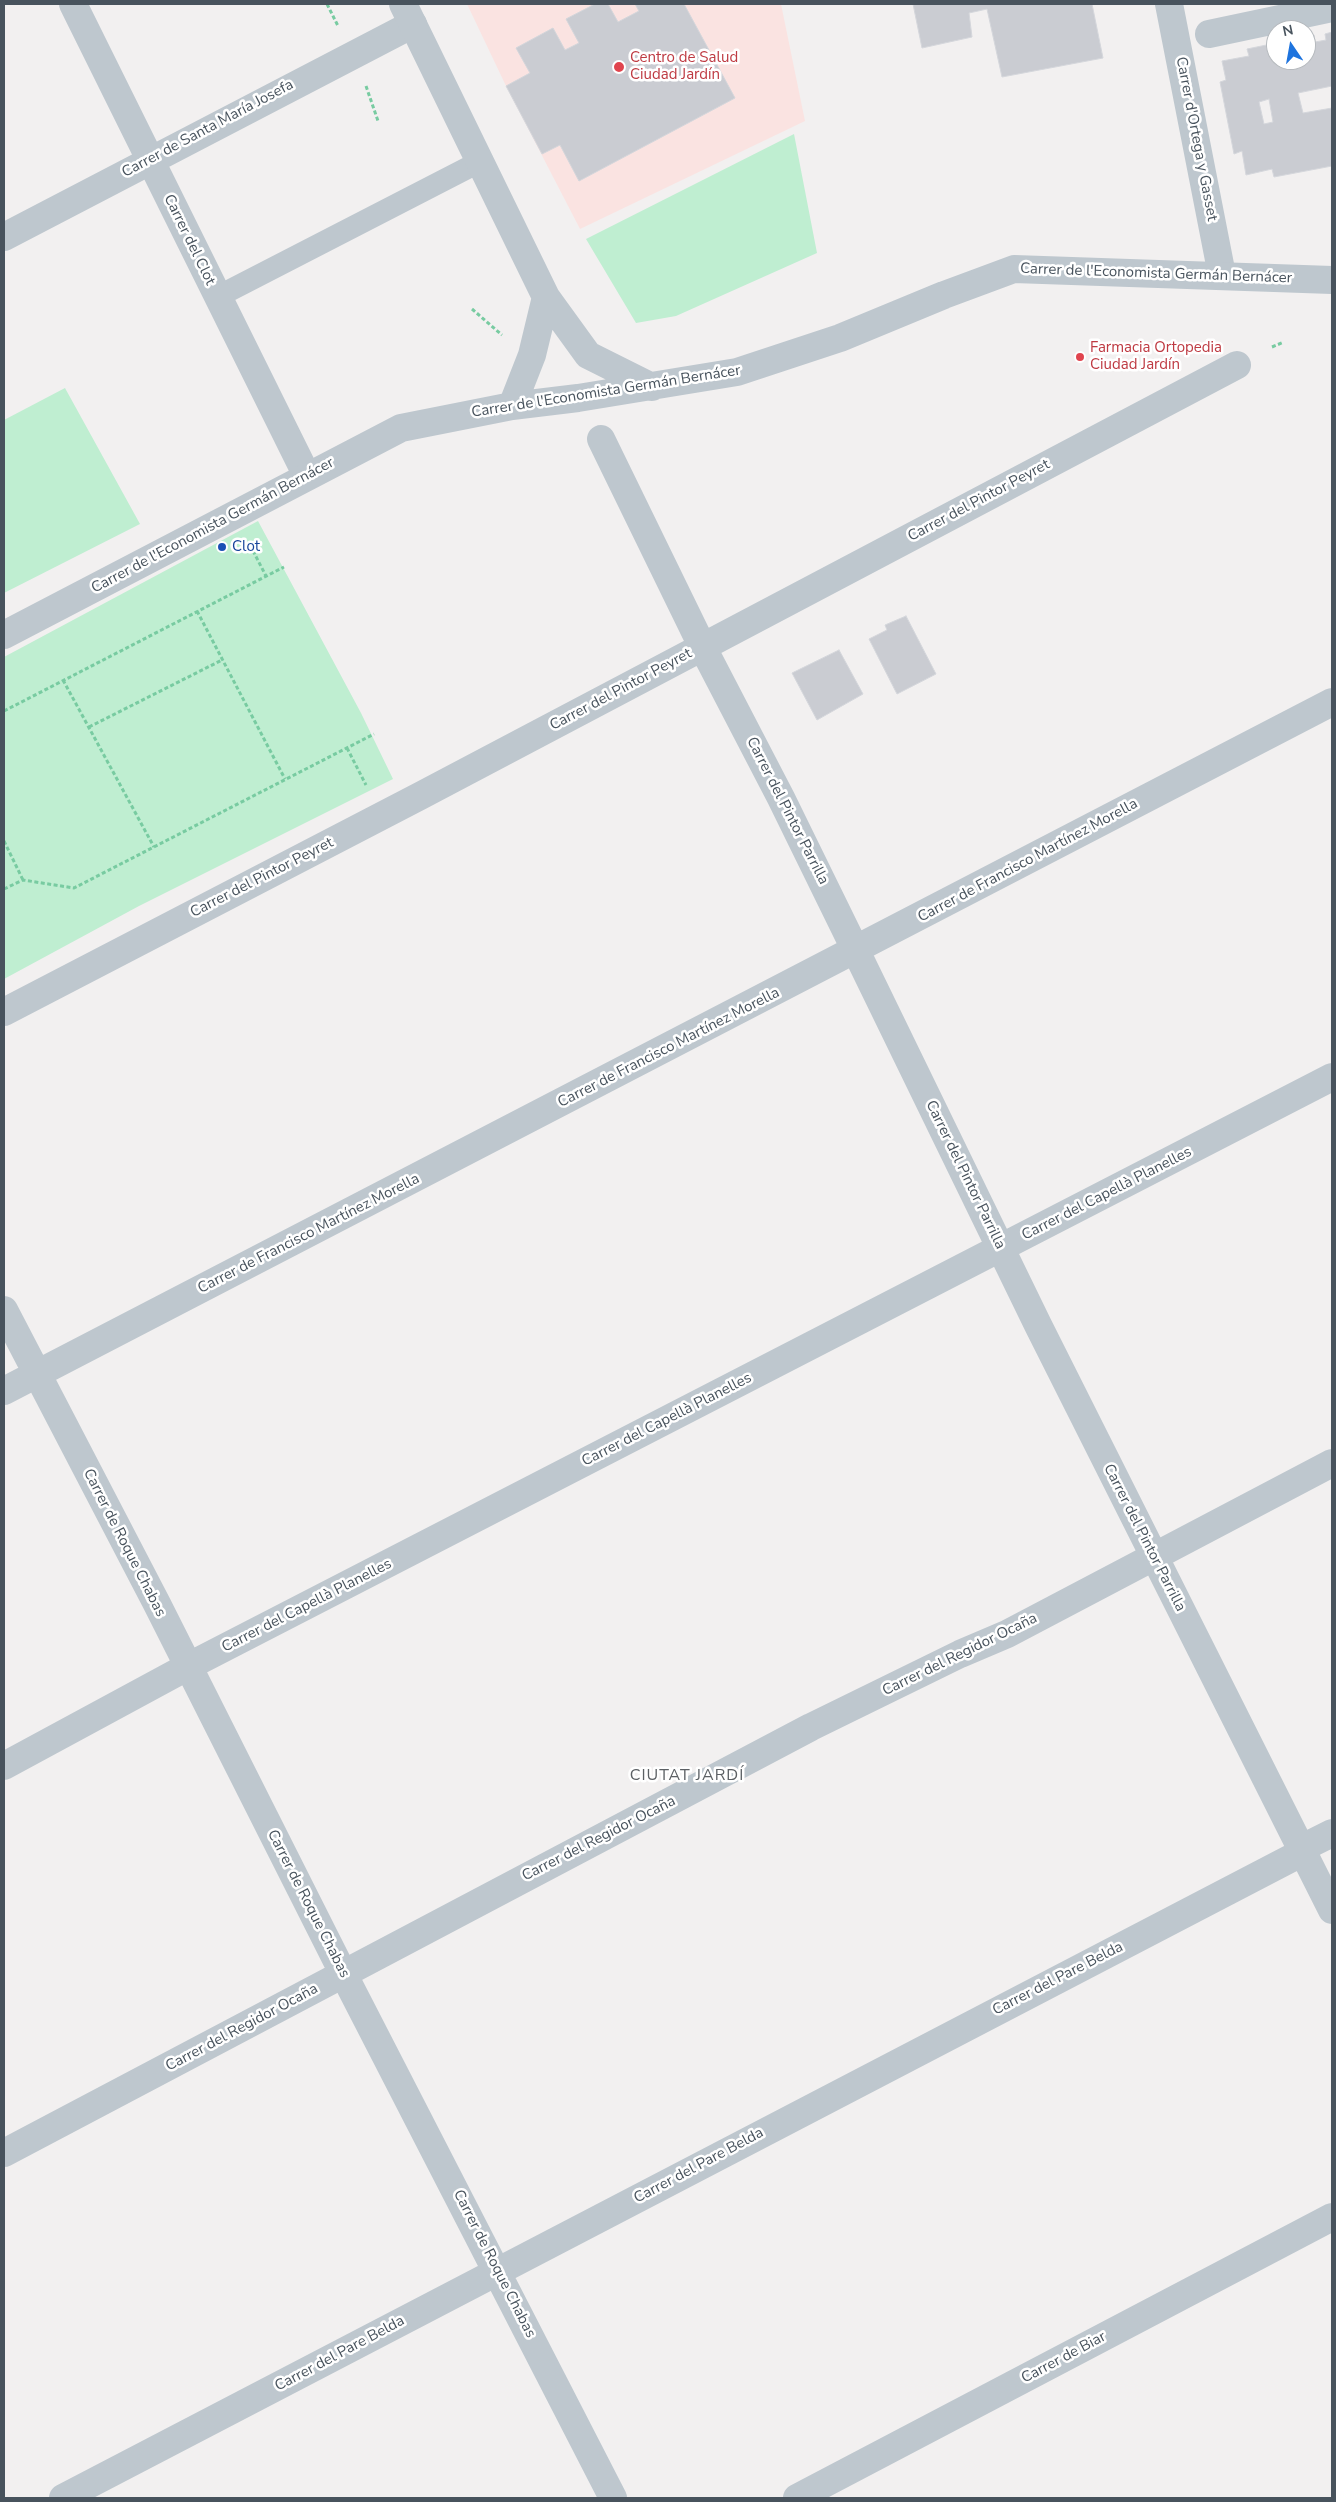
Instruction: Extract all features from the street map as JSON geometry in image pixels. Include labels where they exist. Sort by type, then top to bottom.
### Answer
[{"type":"street","name":"Carrer del Clot","points":[[73,4],[216,297],[307,476]]},
{"type":"street","name":"Carrer d'Ortega y Gasset","points":[[1169,4],[1222,275]]},
{"type":"street","points":[[1209,34],[1332,8]]},
{"type":"street","name":"Carrer de Santa María Josefa","points":[[4,237],[150,159],[408,14]]},
{"type":"street","points":[[408,14],[546,296],[588,355],[652,387]]},
{"type":"street","name":"Carrer de l'Economista Germán Bernácer","points":[[4,635],[401,428],[512,406],[652,387],[737,372],[840,338],[944,295],[1014,269],[1332,280]]},
{"type":"street","points":[[512,406],[532,355],[546,296]]},
{"type":"street","name":"Carrer del Pintor Peyret","points":[[4,1012],[404,805],[1237,365]]},
{"type":"street","name":"Carrer del Pintor Parrilla","points":[[601,438],[702,646],[856,951],[1154,1557],[1332,1910]]},
{"type":"street","name":"Carrer de Francisco Martínez Morella","points":[[4,1391],[856,951],[1332,702]]},
{"type":"street","name":"Carrer del Capellà Planelles","points":[[4,1766],[187,1667],[1332,1077]]},
{"type":"street","name":"Carrer de Roque Chabas","points":[[4,1310],[157,1604],[187,1667],[236,1759],[344,1975],[498,2271],[613,2498]]},
{"type":"street","name":"Carrer del Regidor Ocaña","points":[[4,2153],[811,1727],[960,1654],[1007,1634],[1332,1463]]},
{"type":"street","name":"Carrer del Pare Belda","points":[[63,2498],[1303,1852],[1312,1843],[1332,1833]]},
{"type":"street","name":"Carrer de Biar","points":[[797,2498],[1332,2217]]},
{"type":"lane","points":[[216,297],[481,161]]},
{"type":"path","points":[[364,83],[378,121]]},
{"type":"path","points":[[472,309],[505,338]]},
{"type":"path","points":[[1272,347],[1284,342]]},
{"type":"path","points":[[250,544],[266,576]]},
{"type":"path","points":[[4,711],[284,567]]},
{"type":"path","points":[[197,611],[285,779]]},
{"type":"path","points":[[89,728],[222,660]]},
{"type":"path","points":[[63,680],[154,847]]},
{"type":"path","points":[[4,889],[23,880],[74,888],[374,734]]},
{"type":"path","points":[[347,748],[370,794]]},
{"type":"path","points":[[4,841],[23,880]]},
{"type":"shaded area","points":[[467,4],[781,4],[805,121],[580,229],[506,86]]},
{"type":"green space","points":[[794,134],[817,253],[676,316],[636,323],[586,239]]},
{"type":"green space","points":[[65,388],[140,524],[4,593],[4,420]]},
{"type":"green space","points":[[258,521],[361,713],[393,779],[139,906],[4,979],[4,657]]},
{"type":"building","points":[[595,4],[608,4],[618,22],[639,11],[635,4],[684,4],[735,98],[579,181],[560,145],[542,154],[506,86],[530,73],[516,48],[553,28],[565,50],[579,43],[566,19]]},
{"type":"building","points":[[913,4],[1092,4],[1103,58],[1002,77],[987,9],[969,13],[972,37],[922,48]]},
{"type":"building","points":[[1332,32],[1332,86],[1298,93],[1303,113],[1332,108],[1332,166],[1274,177],[1272,169],[1246,175],[1242,151],[1234,154],[1220,82],[1226,80],[1222,61],[1249,56],[1247,49],[1266,45],[1266,70],[1316,70],[1316,42],[1326,40],[1325,34]],"holes":[[[1269,99],[1273,122],[1264,124],[1259,102]]]},
{"type":"building","points":[[906,616],[936,674],[897,694],[869,639],[887,630],[885,625]]},
{"type":"building","points":[[839,650],[863,694],[817,720],[792,673]]},
{"type":"place","name":"Centro de Salud Ciudad Jardín","points":[[619,67]]},
{"type":"place","name":"Farmacia Ortopedia Ciudad Jardín","points":[[1080,357]]},
{"type":"place","name":"Clot","points":[[222,547]]},
{"type":"district","name":"CIUTAT JARDÍ","points":[[687,1776]]}]
